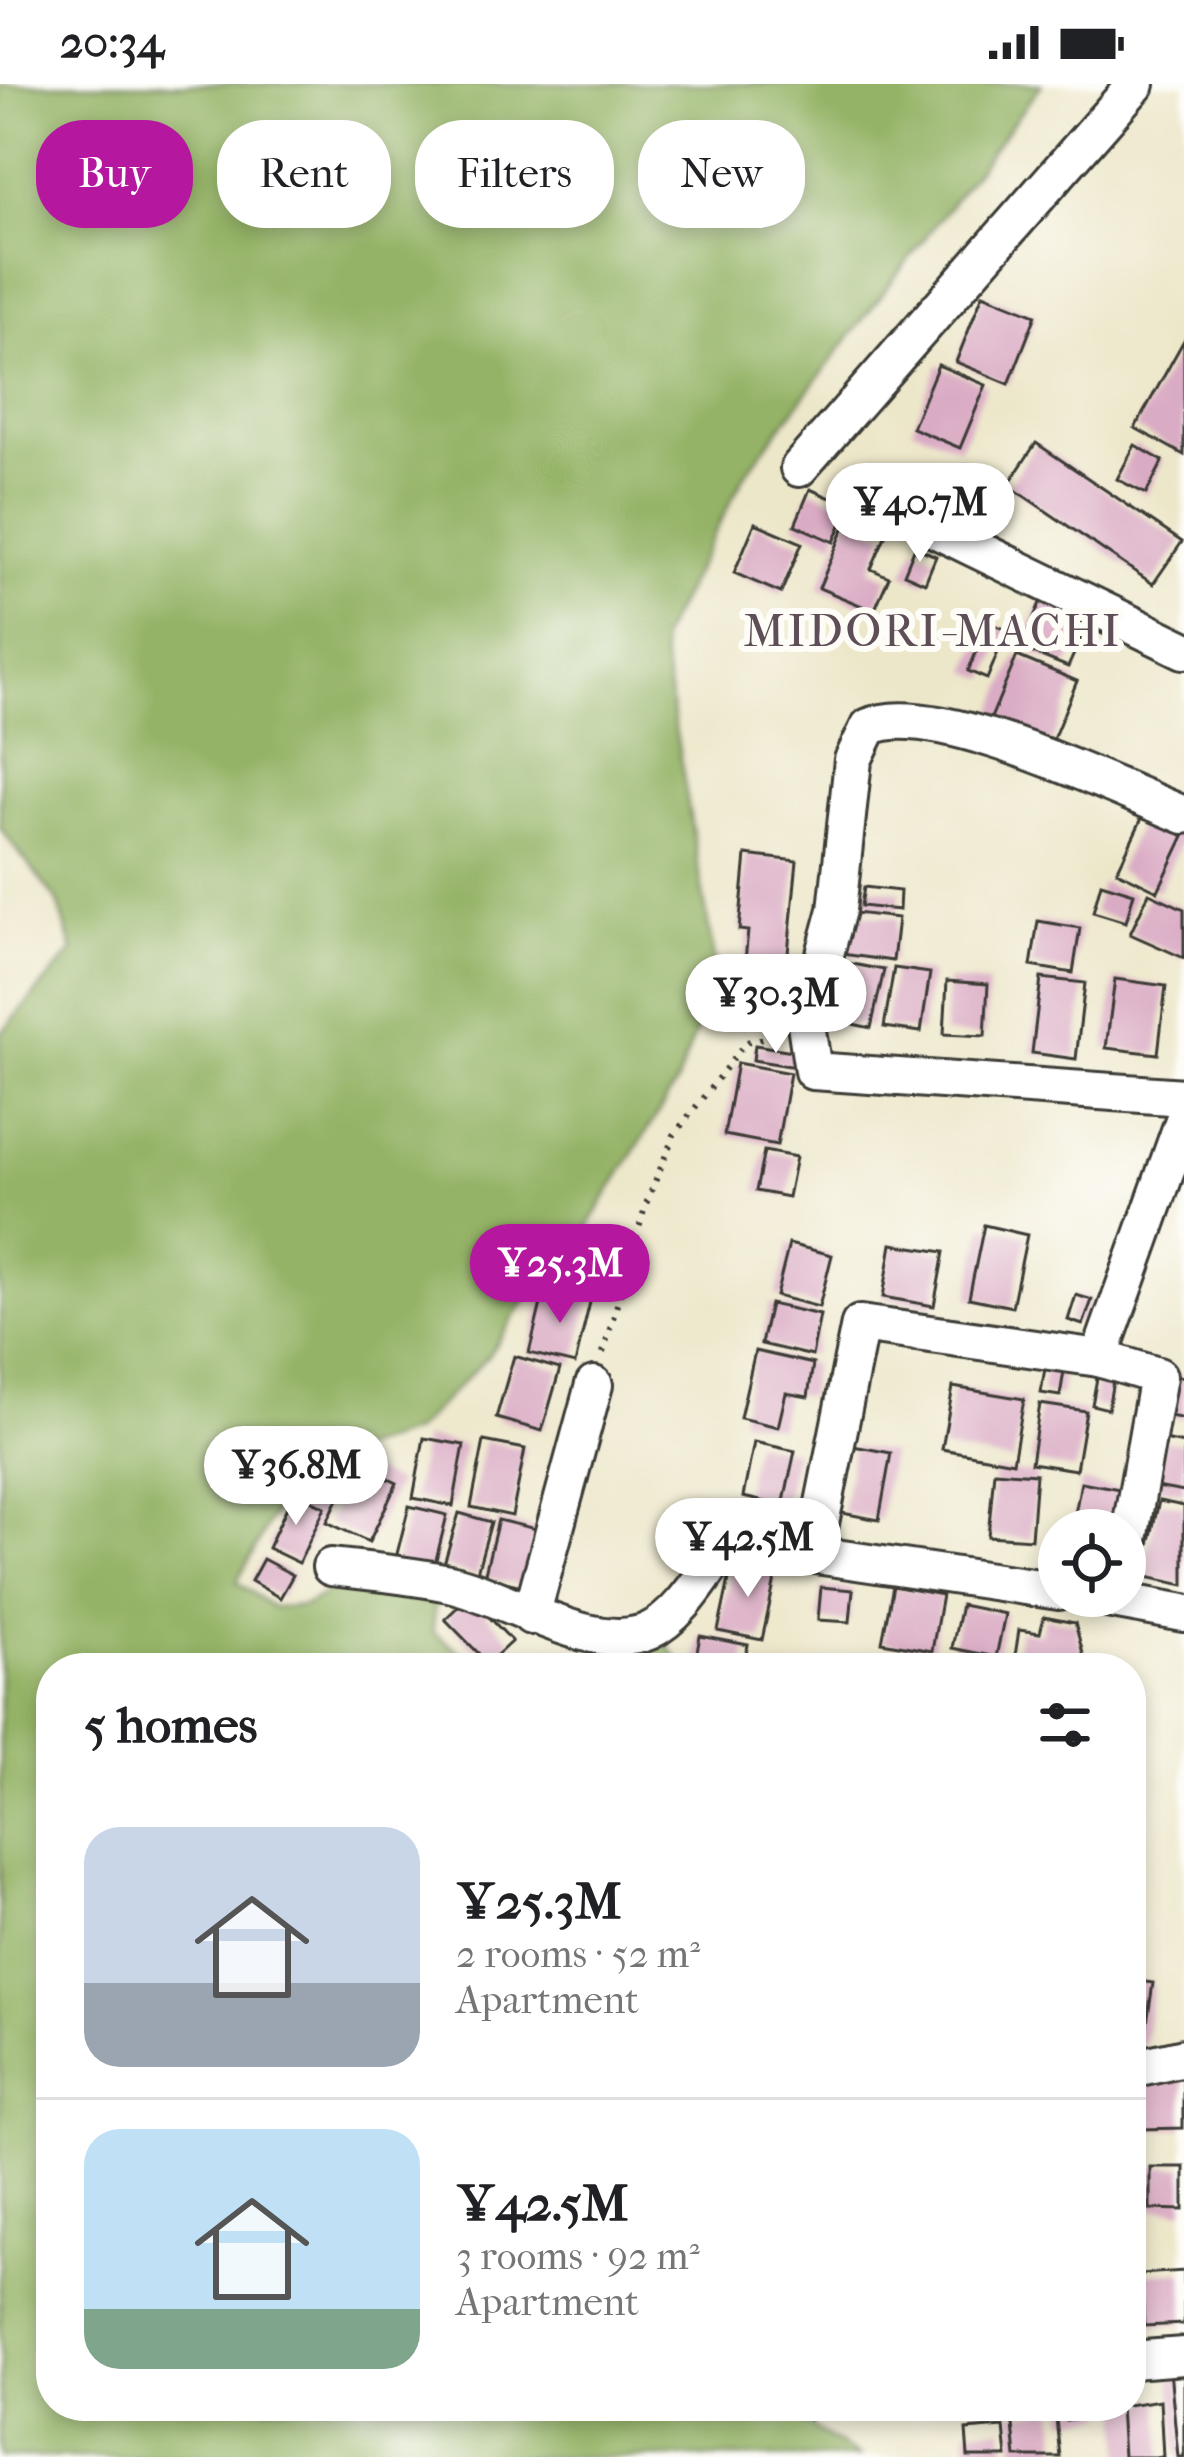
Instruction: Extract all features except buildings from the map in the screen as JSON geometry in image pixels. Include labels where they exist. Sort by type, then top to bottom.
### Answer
[{"type":"street","points":[[799,468],[1136,84]]},
{"type":"street","points":[[935,529],[1184,650]]},
{"type":"street","points":[[1184,815],[969,730],[899,717],[869,727],[853,760],[837,910],[806,1024],[813,1070],[1184,1096]]},
{"type":"street","points":[[1099,1358],[1184,1120]]},
{"type":"street","points":[[814,1553],[860,1324],[1099,1358],[1157,1376],[1134,1509]]},
{"type":"street","points":[[531,1616],[594,1385]]},
{"type":"street","points":[[331,1567],[446,1582],[508,1599],[531,1616],[572,1630],[647,1632],[666,1620],[728,1542],[1038,1588]]},
{"type":"street","points":[[1146,1605],[1184,1613]]},
{"type":"street","points":[[1146,2066],[1184,2057]]},
{"type":"street","points":[[1146,2359],[1184,2356]]},
{"type":"path","points":[[594,1385],[646,1204],[674,1135],[746,1042],[765,1036],[809,1040]]},
{"type":"green space","points":[[0,84],[1042,84],[745,474],[660,639],[717,976],[676,1084],[592,1220],[572,1275],[544,1273],[487,1357],[413,1432],[335,1458],[285,1492],[237,1582],[272,1607],[303,1606],[344,1583],[435,1600],[433,1632],[461,1653],[36,1653],[36,2421],[802,2421],[859,2457],[0,2457],[0,1034],[73,951],[58,902],[0,828]]},
{"type":"green space","points":[[664,1641],[673,1653],[590,1653]]},
{"type":"district","name":"MIDORI-MACHI","points":[[933,631]]}]
